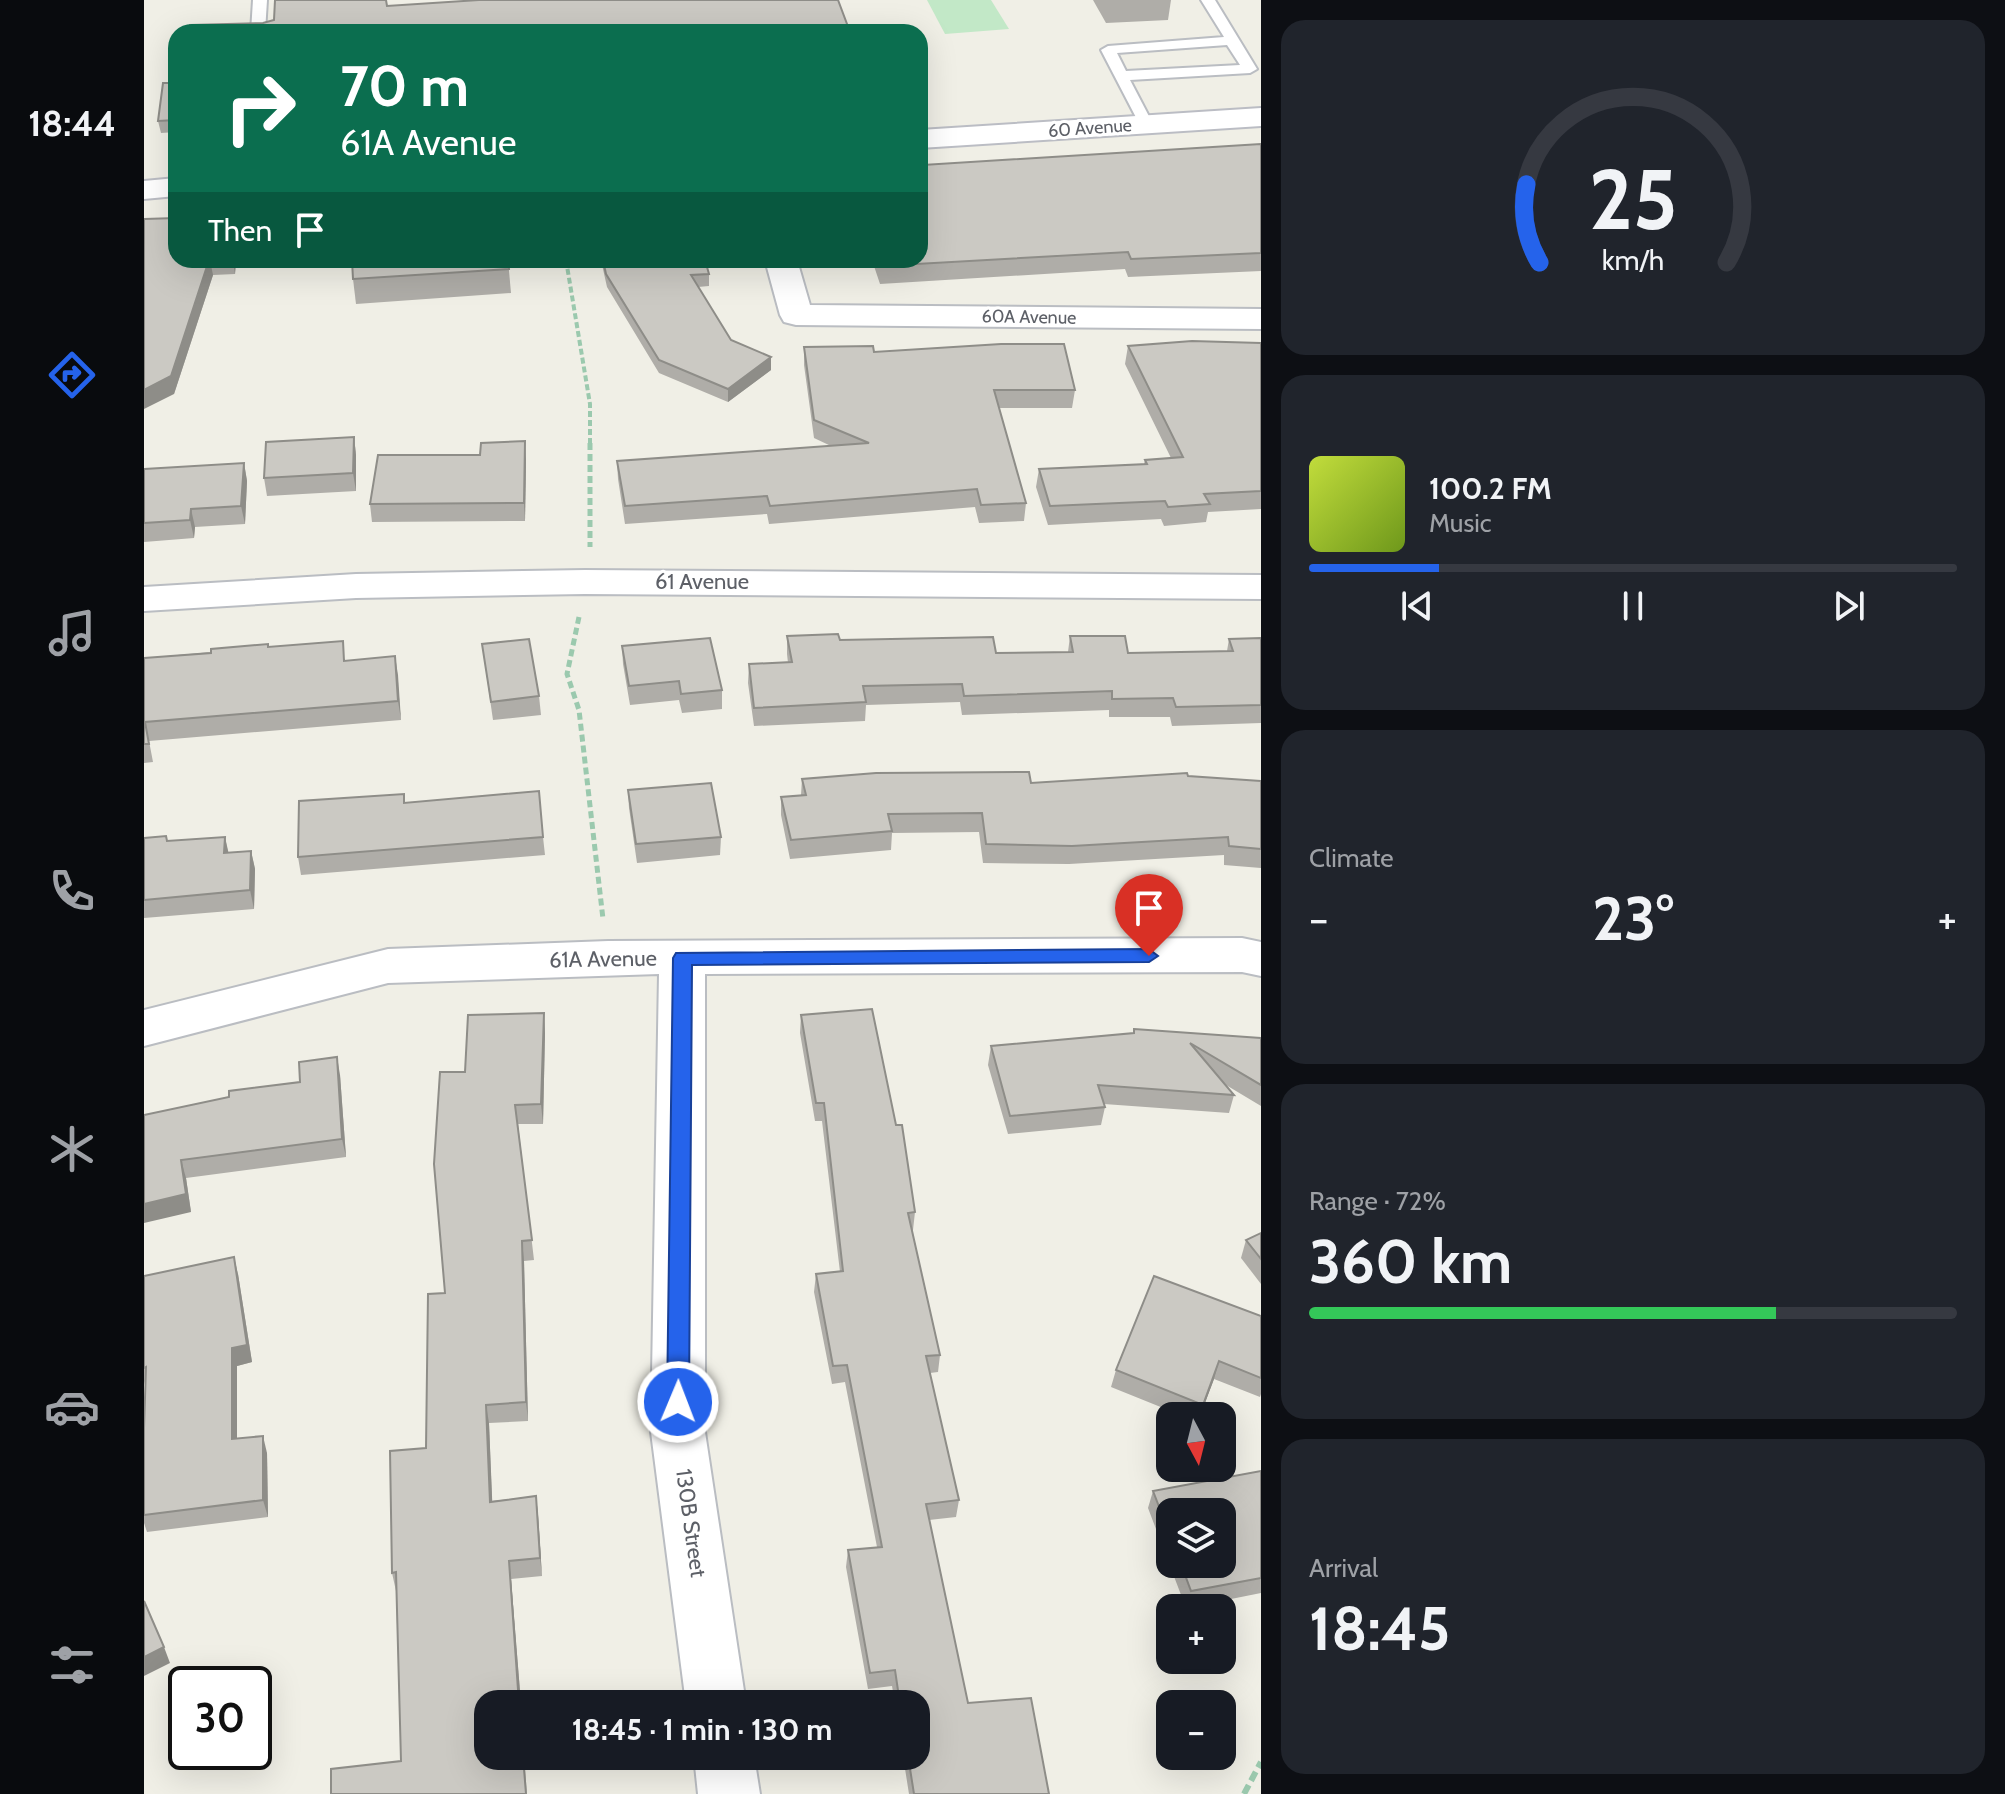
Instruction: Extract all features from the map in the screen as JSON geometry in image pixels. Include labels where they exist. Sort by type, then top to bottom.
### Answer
[{"type":"street","name":"60 Avenue","points":[[928,138],[1261,117]]},
{"type":"street","points":[[144,190],[168,188]]},
{"type":"street","name":"60A Avenue","points":[[783,268],[796,315],[1261,319]]},
{"type":"street","name":"61 Avenue","points":[[144,599],[356,586],[645,581],[1261,587]]},
{"type":"street","name":"61A Avenue","points":[[144,1028],[388,966],[682,958],[1242,955],[1261,959]]},
{"type":"street","name":"130B Street","points":[[682,958],[678,1432],[714,1690]]},
{"type":"street","points":[[726,1770],[729,1794]]},
{"type":"lane","points":[[258,24],[260,0]]},
{"type":"lane","points":[[1121,76],[1250,69],[1208,0]]},
{"type":"lane","points":[[1146,124],[1108,50],[1231,41]]},
{"type":"path","points":[[567,268],[590,404],[590,553]]},
{"type":"path","points":[[581,605],[567,674],[579,710],[605,932]]},
{"type":"path","points":[[1244,1794],[1261,1762]]},
{"type":"green space","points":[[927,0],[991,0],[1009,29],[945,34]]},
{"type":"building","points":[[275,0],[386,0],[387,6],[479,0],[838,0],[847,24],[226,24],[274,20]]},
{"type":"building","points":[[163,83],[168,83],[168,120],[158,121]]},
{"type":"building","points":[[1261,144],[1261,253],[1131,259],[1128,252],[928,263],[928,165]]},
{"type":"building","points":[[168,218],[168,268],[206,268],[171,376],[144,390],[144,219]]},
{"type":"building","points":[[352,268],[509,269],[353,279]]},
{"type":"building","points":[[605,268],[707,268],[709,274],[691,275],[731,340],[771,357],[728,389],[659,360]]},
{"type":"building","points":[[1192,341],[1261,343],[1261,491],[1204,494],[1210,504],[1168,507],[1165,501],[1050,506],[1039,469],[1147,464],[1145,460],[1183,457],[1128,346]]},
{"type":"building","points":[[1001,344],[1064,344],[1075,390],[994,390],[1026,503],[981,505],[977,489],[770,506],[767,496],[625,506],[617,461],[869,443],[814,420],[804,347],[873,346],[874,352]]},
{"type":"building","points":[[354,437],[353,473],[264,478],[266,442]]},
{"type":"building","points":[[525,441],[524,503],[370,504],[378,455],[480,455],[481,443]]},
{"type":"building","points":[[244,463],[241,506],[191,509],[190,520],[144,523],[144,469]]},
{"type":"building","points":[[838,634],[840,640],[993,637],[996,653],[1073,652],[1070,636],[1125,636],[1128,653],[1233,651],[1229,639],[1261,638],[1261,705],[1176,707],[1173,698],[1112,699],[1112,691],[964,696],[962,684],[863,686],[866,702],[754,708],[749,664],[792,662],[787,636]]},
{"type":"building","points":[[710,638],[722,690],[681,694],[679,681],[629,686],[622,646]]},
{"type":"building","points":[[529,639],[539,696],[491,702],[482,644]]},
{"type":"building","points":[[343,641],[344,661],[395,656],[398,701],[145,722],[149,744],[144,744],[144,658],[211,653],[211,649],[268,644],[268,647]]},
{"type":"building","points":[[1029,772],[1031,783],[1187,773],[1188,776],[1261,781],[1261,849],[1229,846],[1228,837],[1072,846],[986,844],[982,813],[888,814],[892,831],[791,840],[781,797],[806,795],[802,779],[876,773]]},
{"type":"building","points":[[711,783],[721,837],[636,844],[628,790]]},
{"type":"building","points":[[539,791],[543,837],[298,857],[299,801],[404,794],[404,803]]},
{"type":"building","points":[[166,836],[167,841],[225,837],[224,853],[251,851],[250,890],[144,900],[144,838]]},
{"type":"building","points":[[872,1009],[896,1125],[902,1125],[915,1212],[908,1213],[940,1355],[926,1356],[959,1500],[926,1504],[968,1703],[1031,1698],[1049,1794],[914,1794],[910,1770],[930,1770],[930,1690],[898,1690],[895,1670],[870,1673],[848,1550],[882,1547],[847,1365],[833,1366],[816,1274],[843,1271],[824,1103],[816,1103],[801,1015]]},
{"type":"building","points":[[544,1013],[541,1104],[515,1105],[532,1240],[522,1241],[526,1402],[486,1405],[490,1502],[536,1496],[540,1558],[509,1561],[518,1690],[474,1690],[474,1770],[524,1770],[526,1794],[331,1794],[331,1769],[401,1761],[390,1451],[426,1448],[428,1294],[445,1293],[434,1164],[440,1072],[465,1072],[468,1015]]},
{"type":"building","points":[[1134,1029],[1261,1038],[1261,1085],[1190,1043],[1234,1095],[1098,1085],[1105,1107],[1010,1116],[991,1046],[1134,1033]]},
{"type":"building","points":[[337,1057],[342,1139],[181,1160],[186,1194],[144,1204],[144,1115],[229,1097],[229,1091],[300,1082],[299,1062]]},
{"type":"building","points":[[1261,1233],[1261,1259],[1246,1240]]},
{"type":"building","points":[[234,1257],[247,1345],[232,1348],[232,1439],[263,1436],[263,1500],[144,1515],[144,1276]]},
{"type":"building","points":[[1154,1276],[1261,1316],[1261,1378],[1219,1361],[1204,1402],[1196,1402],[1116,1370]]},
{"type":"building","points":[[1261,1471],[1261,1578],[1191,1591],[1186,1578],[1236,1578],[1236,1498],[1156,1499],[1153,1491],[1202,1482],[1236,1482],[1236,1476]]},
{"type":"building","points":[[144,1601],[164,1647],[144,1657]]},
{"type":"route","points":[[678,1402],[682,958],[1149,956]]}]
